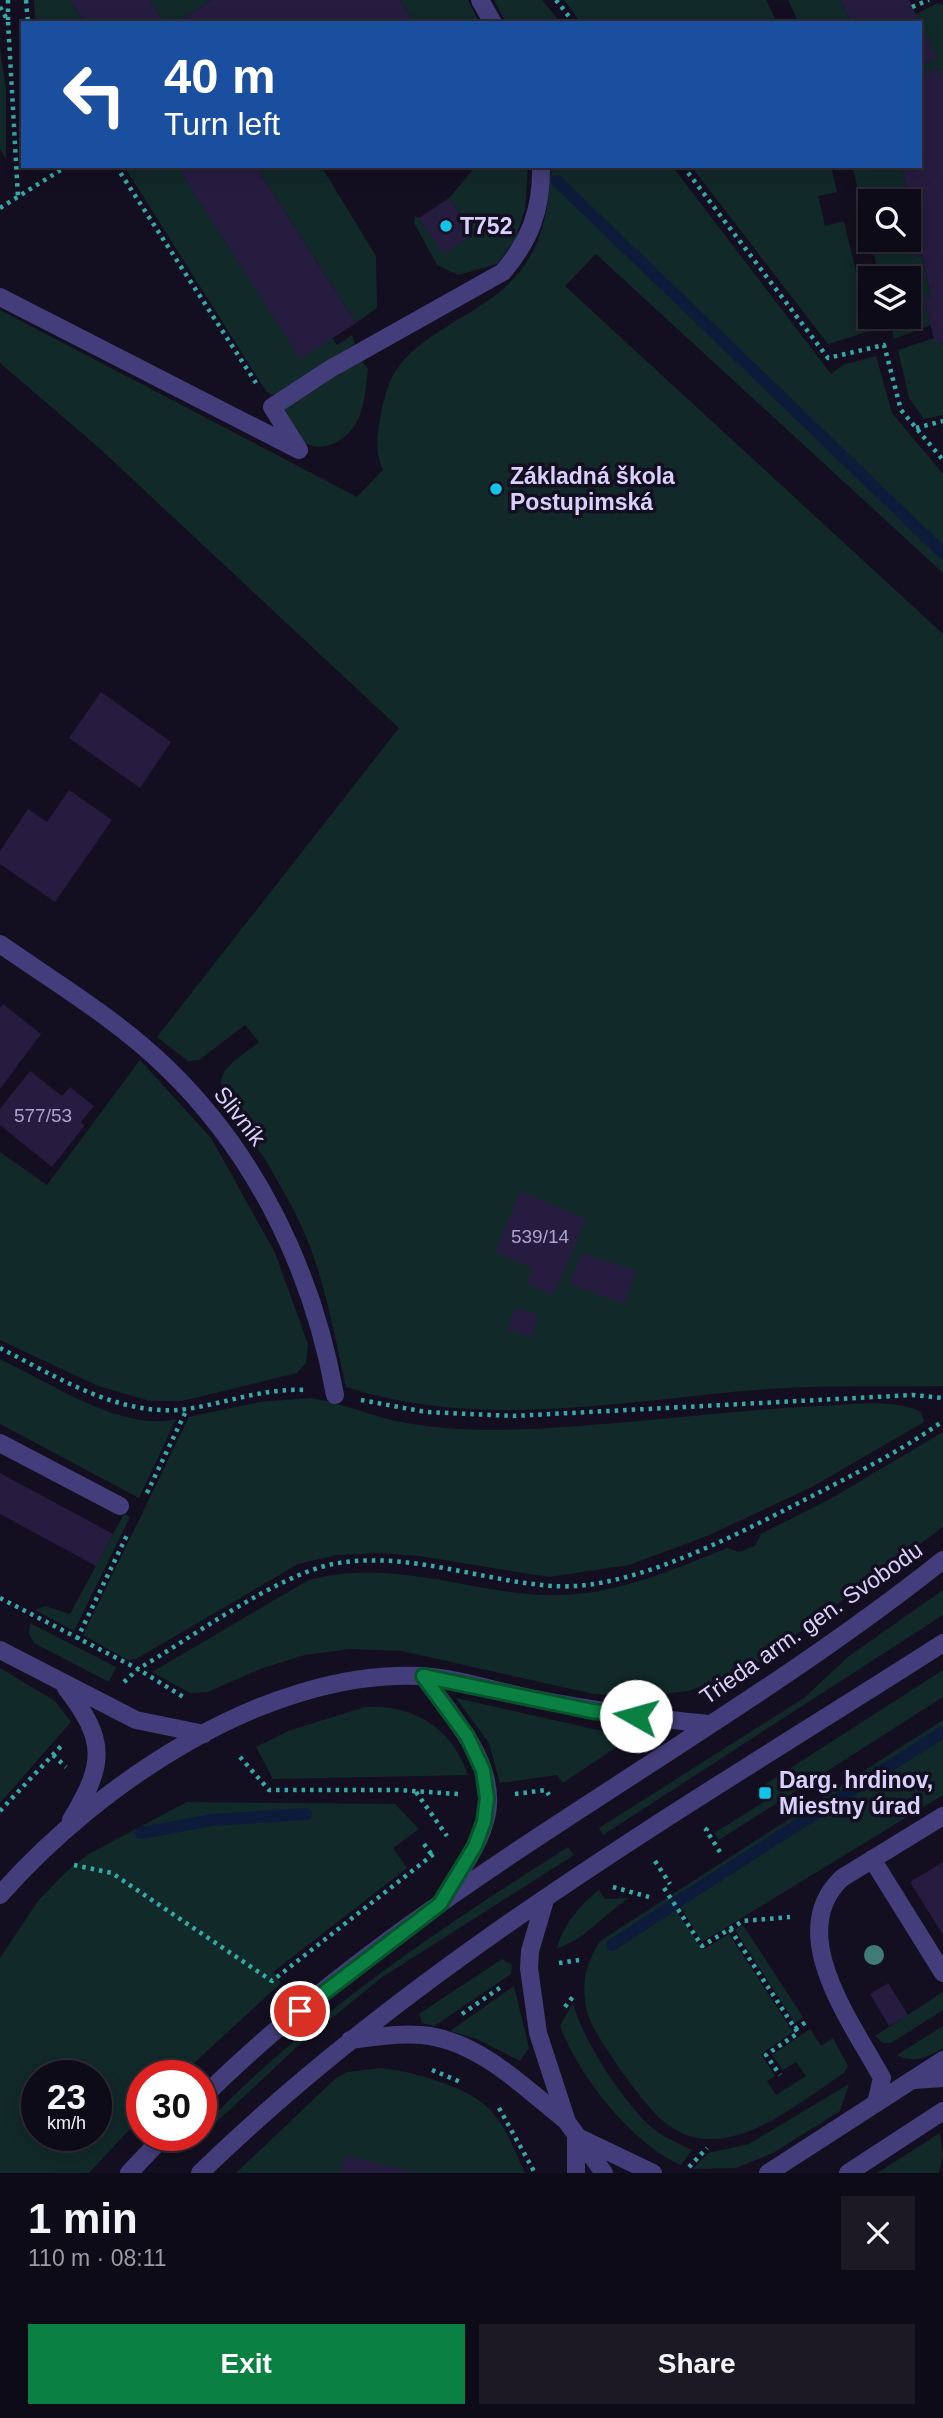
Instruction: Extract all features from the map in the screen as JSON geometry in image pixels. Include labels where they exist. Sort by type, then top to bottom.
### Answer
[{"type":"street","points":[[480,0],[492,21]]},
{"type":"street","points":[[0,297],[299,450],[272,407],[330,369],[503,272],[520,253],[533,228],[539,205],[541,168]]},
{"type":"street","name":"Slivník","points":[[0,944],[126,1034],[167,1068],[215,1120],[254,1175],[282,1228],[320,1328],[335,1395]]},
{"type":"street","points":[[0,1443],[120,1506]]},
{"type":"street","name":"Trieda arm. gen. Svobodu","points":[[217,2085],[320,1994],[440,1904],[901,1593],[943,1560]]},
{"type":"street","points":[[201,2173],[346,2041],[470,1949],[943,1643]]},
{"type":"street","points":[[0,1650],[101,1704],[152,1725],[204,1734]]},
{"type":"street","points":[[0,1895],[65,1830],[106,1797],[204,1734],[260,1706],[313,1687],[363,1678],[423,1676],[592,1711],[709,1724]]},
{"type":"street","points":[[423,1676],[467,1736],[486,1784],[487,1811],[480,1834],[440,1904]]},
{"type":"street","points":[[62,1683],[89,1718],[97,1751],[91,1786],[65,1830]]},
{"type":"street","points":[[876,2103],[882,2078],[846,2017],[822,1954],[817,1928],[819,1913],[830,1889],[872,1859],[943,1816]]},
{"type":"street","points":[[872,1859],[943,1973]]},
{"type":"street","points":[[545,1900],[530,1951],[530,1983],[538,2033],[572,2129],[576,2173]]},
{"type":"street","points":[[346,2041],[410,2034],[456,2043],[518,2082],[572,2129],[653,2173]]},
{"type":"street","points":[[766,2173],[943,2060]]},
{"type":"street","points":[[882,2078],[943,2078]]},
{"type":"street","points":[[848,2173],[943,2111]]},
{"type":"street","points":[[572,2129],[604,2173]]},
{"type":"street","points":[[129,2173],[150,2151]]},
{"type":"path","points":[[8,0],[18,197]]},
{"type":"path","points":[[26,0],[28,21]]},
{"type":"path","points":[[556,0],[572,21]]},
{"type":"path","points":[[912,8],[929,0]]},
{"type":"path","points":[[0,7],[8,21]]},
{"type":"path","points":[[0,208],[64,168]]},
{"type":"path","points":[[117,168],[272,407]]},
{"type":"path","points":[[685,168],[828,358],[884,345],[901,410],[943,460]]},
{"type":"path","points":[[916,428],[943,421]]},
{"type":"path","points":[[0,1348],[106,1399],[152,1411],[187,1409],[272,1392],[295,1390],[335,1395]]},
{"type":"path","points":[[375,1402],[426,1412],[513,1416],[913,1395],[943,1398]]},
{"type":"path","points":[[101,1704],[138,1669],[297,1575],[331,1564],[354,1562],[423,1564],[556,1586],[614,1578],[659,1566],[764,1520],[911,1445],[943,1421]]},
{"type":"path","points":[[77,1639],[101,1589]]},
{"type":"path","points":[[0,1598],[138,1669],[185,1698]]},
{"type":"path","points":[[0,1811],[89,1718]]},
{"type":"path","points":[[240,1756],[269,1790],[458,1794]]},
{"type":"path","points":[[415,1791],[445,1832]]},
{"type":"path","points":[[716,1824],[706,1830],[720,1852]]},
{"type":"path","points":[[69,1864],[112,1873],[272,1981],[432,1855],[425,1844]]},
{"type":"path","points":[[655,1861],[670,1884]]},
{"type":"path","points":[[608,1885],[649,1897]]},
{"type":"path","points":[[664,1888],[702,1946],[743,1921],[819,1913]]},
{"type":"path","points":[[730,1929],[798,2033],[766,2055],[780,2075]]},
{"type":"path","points":[[795,2029],[806,2022]]},
{"type":"path","points":[[689,2167],[707,2148]]},
{"type":"green space","points":[[34,0],[70,0],[84,21],[35,21]]},
{"type":"green space","points":[[150,0],[212,0],[179,21],[163,21]]},
{"type":"green space","points":[[400,0],[468,0],[479,21],[413,21]]},
{"type":"green space","points":[[494,0],[542,0],[559,21],[505,21]]},
{"type":"green space","points":[[564,0],[766,0],[776,21],[580,21]]},
{"type":"green space","points":[[788,0],[841,0],[850,21],[798,21]]},
{"type":"green space","points":[[938,3],[943,5],[943,80],[940,69],[922,73],[922,65],[936,58],[922,27],[922,21],[919,21],[916,14]]},
{"type":"green space","points":[[0,49],[6,89],[6,159],[0,149]]},
{"type":"green space","points":[[125,168],[178,168],[300,358],[332,338],[337,345],[352,335],[355,344],[279,393],[272,395],[266,391]]},
{"type":"green space","points":[[267,168],[322,168],[376,256],[377,308],[356,323],[260,173]]},
{"type":"green space","points":[[474,168],[528,168],[525,209],[515,240],[497,264],[458,275],[437,265],[414,223],[415,216],[443,253],[474,234],[449,198]]},
{"type":"green space","points":[[551,168],[674,168],[831,374],[843,365],[876,356],[892,413],[943,474],[943,573],[596,254],[565,286],[943,634],[943,1386],[768,1389],[609,1405],[502,1410],[397,1400],[346,1387],[328,1304],[308,1242],[294,1210],[267,1162],[234,1115],[223,1093],[221,1084],[225,1071],[259,1042],[245,1025],[199,1060],[188,1061],[157,1037],[399,728],[98,447],[0,363],[0,310],[357,497],[383,470],[378,451],[378,431],[386,394],[395,372],[420,345],[487,301],[516,276],[539,238],[549,196]]},
{"type":"green space","points":[[693,168],[831,168],[837,192],[818,196],[825,226],[844,221],[858,280],[858,329],[870,331],[828,344]]},
{"type":"green space","points":[[853,168],[901,168],[906,189],[858,190]]},
{"type":"green space","points":[[874,252],[914,252],[915,257],[922,256],[931,297],[924,299],[931,325],[921,329],[921,266],[876,266]]},
{"type":"green space","points":[[892,329],[920,329],[894,339]]},
{"type":"green space","points":[[934,338],[942,342],[943,346],[943,415],[924,419],[909,398],[898,350]]},
{"type":"green space","points":[[361,360],[368,369],[364,400],[359,417],[349,433],[325,446],[307,444],[298,438],[280,411]]},
{"type":"green space","points":[[140,1060],[211,1138],[275,1253],[308,1344],[306,1363],[297,1373],[182,1401],[150,1401],[98,1386],[0,1340],[0,1152],[47,1185]]},
{"type":"green space","points":[[0,1359],[109,1412],[133,1419],[176,1419],[139,1498],[0,1424]]},
{"type":"green space","points":[[311,1398],[402,1422],[469,1430],[567,1427],[779,1408],[872,1403],[898,1405],[921,1412],[924,1422],[812,1487],[707,1536],[629,1565],[549,1577],[419,1556],[379,1553],[337,1555],[298,1564],[136,1659],[128,1660],[83,1635],[189,1417],[259,1402]]},
{"type":"green space","points":[[943,1432],[943,1527],[749,1669],[688,1691],[640,1697],[594,1694],[402,1651],[350,1649],[305,1655],[260,1669],[208,1692],[190,1693],[152,1672],[307,1581],[339,1574],[404,1575],[499,1590],[563,1595],[626,1585],[727,1548],[739,1552],[755,1546],[761,1534],[832,1498]]},
{"type":"green space","points":[[124,1514],[130,1517],[74,1631],[35,1610],[45,1606],[70,1614]]},
{"type":"green space","points":[[943,1590],[943,1615],[603,1835],[599,1828],[804,1698],[849,1656]]},
{"type":"green space","points":[[30,1623],[116,1667],[109,1682],[34,1643],[29,1634]]},
{"type":"green space","points":[[0,1668],[55,1701],[71,1722],[0,1803]]},
{"type":"green space","points":[[943,1670],[943,1697],[719,1840],[714,1833],[769,1799],[761,1787]]},
{"type":"green space","points":[[456,1698],[611,1733],[618,1738],[618,1746],[563,1783],[557,1775],[500,1783],[489,1743]]},
{"type":"green space","points":[[365,1707],[400,1710],[429,1722],[452,1744],[468,1775],[273,1779],[256,1747],[288,1731]]},
{"type":"green space","points":[[943,1720],[943,1795],[702,1942],[680,1906],[675,1909],[703,1950],[729,1934],[793,2032],[761,2054],[775,2076],[767,2081],[776,2095],[806,2076],[796,2062],[783,2070],[772,2055],[810,2029],[821,2046],[833,2038],[848,2066],[844,2073],[779,2116],[744,2133],[725,2138],[701,2139],[673,2128],[655,2113],[633,2086],[599,2036],[587,2012],[584,1992],[586,1975],[600,1941]]},
{"type":"green space","points":[[187,1802],[395,1804],[419,1829],[393,1848],[407,1868],[273,1972],[281,1983],[197,2060],[126,2060],[126,2133],[112,2148],[112,2060],[21,2060],[21,2151],[109,2151],[89,2173],[0,2173],[0,1958],[38,1901],[87,1855]]},
{"type":"green space","points":[[568,1847],[574,1855],[381,1978],[299,2045],[217,2122],[217,2113],[285,2049],[376,1977],[470,1910]]},
{"type":"green space","points":[[599,1890],[605,1899],[629,1898],[585,1933],[557,1948],[573,1916]]},
{"type":"green space","points":[[743,1925],[803,2017],[795,2023],[735,1930]]},
{"type":"green space","points":[[502,1959],[512,1965],[511,1974],[434,2026],[422,2023],[419,2014]]},
{"type":"green space","points":[[514,1986],[529,2048],[520,2061],[477,2039],[450,2031]]},
{"type":"green space","points":[[943,1992],[943,2010],[891,2043],[883,2043],[875,2036]]},
{"type":"green space","points":[[573,2003],[594,2051],[627,2101],[655,2130],[692,2150],[681,2165],[662,2155],[626,2125],[593,2086],[560,2026]]},
{"type":"green space","points":[[943,2026],[943,2048],[921,2058],[909,2059],[897,2055]]},
{"type":"green space","points":[[381,2068],[440,2082],[482,2102],[502,2125],[525,2173],[236,2173],[336,2078],[348,2072]]},
{"type":"green space","points":[[849,2084],[840,2111],[773,2153],[736,2168],[693,2169],[708,2153],[749,2144]]},
{"type":"green space","points":[[940,2133],[943,2155],[939,2173],[877,2173]]},
{"type":"building","points":[[70,0],[150,0],[163,21],[84,21]]},
{"type":"building","points":[[212,0],[400,0],[413,21],[179,21]]},
{"type":"building","points":[[841,0],[909,0],[919,21],[850,21]]},
{"type":"building","points":[[922,28],[937,58],[922,64]]},
{"type":"building","points":[[940,69],[943,80],[943,342],[935,343],[924,299],[931,297],[922,255],[914,258],[913,252],[921,252],[921,189],[906,189],[901,168],[922,168],[922,73]]},
{"type":"building","points":[[178,168],[267,168],[260,173],[356,323],[300,359]]},
{"type":"building","name":"T752","points":[[449,198],[474,234],[443,254],[419,218]]},
{"type":"building","points":[[101,692],[171,742],[140,788],[69,738]]},
{"type":"building","points":[[69,790],[112,820],[55,902],[0,864],[0,851],[28,809],[47,822]]},
{"type":"building","points":[[3,1004],[41,1034],[0,1089],[0,1008]]},
{"type":"building","points":[[30,1071],[62,1096],[70,1087],[94,1106],[81,1122],[85,1125],[52,1167],[0,1125],[0,1109]]},
{"type":"building","points":[[520,1191],[586,1219],[554,1295],[526,1283],[532,1268],[495,1252]]},
{"type":"building","points":[[582,1253],[636,1271],[624,1304],[570,1284]]},
{"type":"building","points":[[515,1308],[538,1315],[531,1337],[508,1330]]},
{"type":"building","points":[[0,1473],[113,1534],[96,1566],[0,1514]]},
{"type":"building","points":[[943,1862],[943,1935],[910,1882]]},
{"type":"building","points":[[888,1983],[908,2015],[889,2026],[870,1994]]},
{"type":"building","points":[[345,2156],[415,2172],[415,2173],[341,2173]]},
{"type":"waterway","points":[[557,181],[943,553]]},
{"type":"waterway","points":[[677,1902],[943,1732]]},
{"type":"waterway","points":[[141,1833],[212,1820],[306,1814]]},
{"type":"waterway","points":[[612,1945],[672,1906]]},
{"type":"place","name":"T752","points":[[446,226]]},
{"type":"place","name":"Základná škola Postupimská","points":[[496,489]]},
{"type":"place","name":"Darg. hrdinov, Miestny úrad","points":[[765,1793]]},
{"type":"route","points":[[300,2011],[440,1904],[475,1846],[484,1822],[487,1798],[483,1770],[467,1736],[423,1676],[592,1711],[636,1716]]}]
